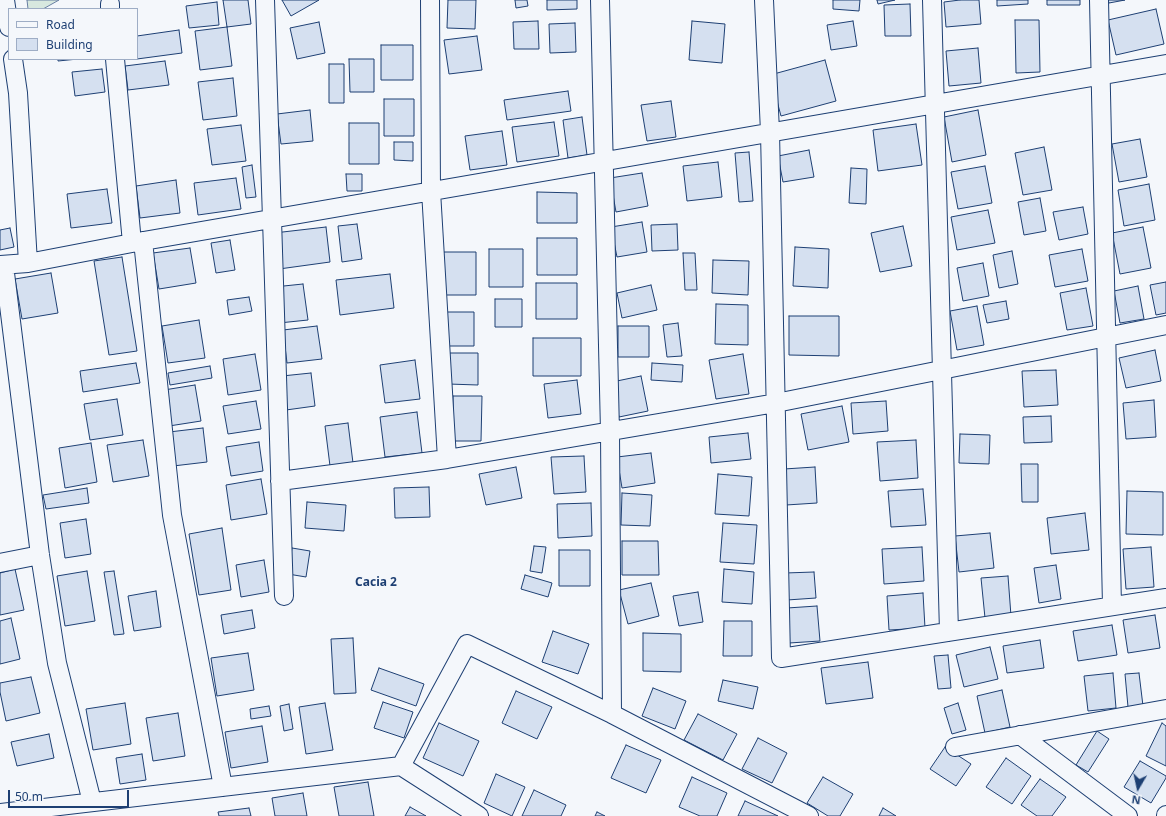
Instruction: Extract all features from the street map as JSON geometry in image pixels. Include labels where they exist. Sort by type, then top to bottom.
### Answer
[{"type":"street","points":[[5,0],[8,21]]},
{"type":"street","points":[[265,0],[284,596]]},
{"type":"street","points":[[430,0],[431,191],[447,459]]},
{"type":"street","points":[[600,0],[610,432],[612,714]]},
{"type":"street","points":[[764,0],[770,132],[781,658],[1166,598]]},
{"type":"street","points":[[932,0],[949,632]]},
{"type":"street","points":[[1099,0],[1112,606]]},
{"type":"street","points":[[13,60],[18,93],[28,263]]},
{"type":"street","points":[[115,60],[172,515],[223,787]]},
{"type":"street","points":[[92,802],[57,663],[40,555],[2,265],[28,263],[137,242],[1166,64]]},
{"type":"street","points":[[280,481],[447,459],[776,403],[1166,325]]},
{"type":"street","points":[[0,563],[40,555]]},
{"type":"street","points":[[401,766],[467,644],[612,714],[809,816]]},
{"type":"street","points":[[955,747],[1166,709]]},
{"type":"street","points":[[1020,735],[1128,816]]},
{"type":"street","points":[[0,813],[401,766],[479,816]]},
{"type":"shaded area","points":[[27,0],[59,0],[45,8],[28,8]]},
{"type":"building","points":[[223,0],[248,0],[251,24],[227,27]]},
{"type":"building","points":[[282,0],[319,0],[291,16]]},
{"type":"building","points":[[448,0],[476,0],[475,29],[447,28]]},
{"type":"building","points":[[515,0],[527,0],[528,6],[516,8]]},
{"type":"building","points":[[547,0],[577,0],[577,9],[547,10]]},
{"type":"building","points":[[833,0],[860,0],[859,11],[833,9]]},
{"type":"building","points":[[877,0],[895,0],[878,4]]},
{"type":"building","points":[[979,0],[981,24],[946,27],[944,2]]},
{"type":"building","points":[[997,0],[1028,0],[1028,4],[997,6]]},
{"type":"building","points":[[1047,0],[1080,0],[1080,5],[1047,5]]},
{"type":"building","points":[[1108,0],[1125,0],[1109,3]]},
{"type":"building","points":[[217,2],[219,25],[189,28],[186,6]]},
{"type":"building","points":[[910,4],[911,36],[885,36],[884,5]]},
{"type":"building","points":[[1156,9],[1164,44],[1116,55],[1108,20]]},
{"type":"building","points":[[1015,20],[1039,20],[1040,72],[1016,73]]},
{"type":"building","points":[[538,21],[539,49],[514,49],[513,22]]},
{"type":"building","points":[[692,21],[725,24],[722,63],[689,60]]},
{"type":"building","points":[[853,21],[857,46],[831,50],[827,25]]},
{"type":"building","points":[[319,22],[325,53],[297,59],[290,28]]},
{"type":"building","points":[[575,23],[576,52],[550,53],[549,24]]},
{"type":"building","points":[[227,27],[232,66],[200,70],[195,31]]},
{"type":"building","points":[[179,30],[182,53],[138,59],[138,36]]},
{"type":"building","points":[[477,36],[482,70],[449,74],[444,40]]},
{"type":"building","points":[[381,45],[413,45],[413,80],[381,80]]},
{"type":"building","points":[[978,48],[981,83],[949,86],[946,51]]},
{"type":"building","points":[[349,59],[374,59],[374,92],[350,92]]},
{"type":"building","points":[[825,60],[836,101],[781,116],[770,75]]},
{"type":"building","points":[[165,61],[169,85],[128,90],[125,66]]},
{"type":"building","points":[[329,64],[344,64],[344,103],[329,103]]},
{"type":"building","points":[[102,69],[105,92],[75,96],[72,72]]},
{"type":"building","points":[[233,78],[237,116],[203,120],[198,82]]},
{"type":"building","points":[[568,91],[571,111],[507,120],[504,100]]},
{"type":"building","points":[[384,99],[414,99],[414,136],[384,136]]},
{"type":"building","points":[[671,101],[676,137],[647,141],[641,105]]},
{"type":"building","points":[[310,110],[313,141],[281,144],[277,114]]},
{"type":"building","points":[[978,110],[986,155],[952,162],[944,117]]},
{"type":"building","points":[[582,117],[587,155],[568,158],[563,120]]},
{"type":"building","points":[[554,122],[559,156],[517,162],[512,127]]},
{"type":"building","points":[[349,123],[379,123],[379,164],[349,164]]},
{"type":"building","points":[[916,124],[922,165],[878,171],[873,130]]},
{"type":"building","points":[[241,125],[246,161],[212,165],[207,129]]},
{"type":"building","points":[[502,131],[507,165],[470,170],[465,136]]},
{"type":"building","points":[[1140,139],[1147,177],[1119,182],[1112,144]]},
{"type":"building","points":[[394,142],[413,142],[413,161],[394,160]]},
{"type":"building","points":[[1044,147],[1052,190],[1023,195],[1015,153]]},
{"type":"building","points":[[809,150],[814,177],[783,182],[778,156]]},
{"type":"building","points":[[749,152],[753,201],[739,202],[735,153]]},
{"type":"building","points":[[718,162],[722,197],[687,201],[683,166]]},
{"type":"building","points":[[252,165],[256,197],[246,198],[242,167]]},
{"type":"building","points":[[985,166],[992,203],[958,209],[951,172]]},
{"type":"building","points":[[851,168],[867,169],[866,204],[849,203]]},
{"type":"building","points":[[642,173],[648,206],[616,212],[610,178]]},
{"type":"building","points":[[346,174],[362,174],[362,191],[347,191]]},
{"type":"building","points":[[236,178],[241,209],[198,215],[194,183]]},
{"type":"building","points":[[176,180],[180,213],[140,218],[136,186]]},
{"type":"building","points":[[1149,184],[1155,220],[1124,226],[1118,190]]},
{"type":"building","points":[[107,189],[112,223],[71,228],[67,194]]},
{"type":"building","points":[[537,192],[577,193],[577,223],[537,223]]},
{"type":"building","points":[[1040,198],[1046,231],[1024,235],[1018,202]]},
{"type":"building","points":[[1083,207],[1088,234],[1059,240],[1053,212]]},
{"type":"building","points":[[988,210],[995,243],[957,250],[951,217]]},
{"type":"building","points":[[642,222],[647,252],[617,257],[611,227]]},
{"type":"building","points":[[357,224],[362,259],[342,262],[338,226]]},
{"type":"building","points":[[677,224],[678,250],[652,251],[651,225]]},
{"type":"building","points":[[903,226],[912,266],[880,272],[871,233]]},
{"type":"building","points":[[326,227],[330,262],[279,269],[274,233]]},
{"type":"building","points":[[1143,227],[1151,268],[1120,274],[1112,233]]},
{"type":"building","points":[[10,228],[14,247],[0,250],[0,230]]},
{"type":"building","points":[[537,238],[577,238],[577,275],[537,275]]},
{"type":"building","points":[[230,240],[235,270],[216,273],[211,243]]},
{"type":"building","points":[[795,247],[829,249],[828,288],[793,286]]},
{"type":"building","points":[[190,248],[196,283],[159,289],[153,253]]},
{"type":"building","points":[[489,249],[523,249],[523,287],[489,287]]},
{"type":"building","points":[[1082,249],[1088,281],[1055,287],[1049,255]]},
{"type":"building","points":[[1012,251],[1018,284],[999,288],[993,255]]},
{"type":"building","points":[[439,252],[476,252],[476,295],[439,295]]},
{"type":"building","points":[[683,253],[695,253],[697,290],[685,290]]},
{"type":"building","points":[[122,257],[137,351],[109,355],[94,261]]},
{"type":"building","points":[[713,260],[749,261],[748,295],[712,293]]},
{"type":"building","points":[[983,263],[989,296],[963,301],[957,268]]},
{"type":"building","points":[[51,273],[58,313],[22,319],[15,279]]},
{"type":"building","points":[[390,274],[394,308],[340,315],[336,280]]},
{"type":"building","points":[[1166,282],[1166,313],[1156,315],[1150,285]]},
{"type":"building","points":[[536,283],[577,283],[577,319],[536,319]]},
{"type":"building","points":[[303,284],[308,320],[279,323],[274,287]]},
{"type":"building","points":[[651,285],[657,310],[622,318],[617,293]]},
{"type":"building","points":[[1138,286],[1144,319],[1120,323],[1114,291]]},
{"type":"building","points":[[1086,288],[1093,326],[1067,330],[1060,293]]},
{"type":"building","points":[[249,297],[252,311],[229,315],[227,300]]},
{"type":"building","points":[[495,299],[522,299],[522,327],[495,327]]},
{"type":"building","points":[[1006,301],[1009,319],[987,323],[983,305]]},
{"type":"building","points":[[716,304],[748,305],[748,345],[715,344]]},
{"type":"building","points":[[977,306],[984,345],[957,350],[950,311]]},
{"type":"building","points":[[445,312],[474,312],[474,346],[445,346]]},
{"type":"building","points":[[789,316],[839,316],[839,356],[789,355]]},
{"type":"building","points":[[199,320],[205,358],[168,363],[162,326]]},
{"type":"building","points":[[678,323],[682,356],[667,357],[663,325]]},
{"type":"building","points":[[317,326],[322,359],[287,363],[283,330]]},
{"type":"building","points":[[618,326],[649,326],[649,357],[618,357]]},
{"type":"building","points":[[533,338],[581,338],[581,376],[533,376]]},
{"type":"building","points":[[1155,350],[1161,381],[1126,388],[1119,358]]},
{"type":"building","points":[[448,353],[478,353],[478,385],[448,384]]},
{"type":"building","points":[[255,354],[261,390],[228,395],[223,359]]},
{"type":"building","points":[[743,354],[749,394],[716,399],[709,360]]},
{"type":"building","points":[[415,360],[420,399],[385,403],[380,365]]},
{"type":"building","points":[[136,363],[140,383],[83,392],[80,371]]},
{"type":"building","points":[[652,363],[683,365],[682,382],[651,380]]},
{"type":"building","points":[[210,366],[212,378],[170,385],[168,373]]},
{"type":"building","points":[[1056,370],[1058,405],[1024,407],[1022,371]]},
{"type":"building","points":[[311,373],[315,406],[286,410],[282,376]]},
{"type":"building","points":[[641,376],[648,411],[619,417],[612,382]]},
{"type":"building","points":[[577,380],[581,414],[548,418],[544,384]]},
{"type":"building","points":[[195,385],[201,421],[169,426],[164,390]]},
{"type":"building","points":[[453,396],[482,396],[481,441],[453,441]]},
{"type":"building","points":[[117,399],[123,435],[90,440],[84,404]]},
{"type":"building","points":[[1154,400],[1156,437],[1126,439],[1123,403]]},
{"type":"building","points":[[256,401],[261,429],[228,434],[223,406]]},
{"type":"building","points":[[886,401],[888,431],[853,434],[851,403]]},
{"type":"building","points":[[842,406],[849,442],[808,450],[801,414]]},
{"type":"building","points":[[417,412],[422,453],[385,457],[380,417]]},
{"type":"building","points":[[1051,416],[1052,442],[1024,443],[1023,417]]},
{"type":"building","points":[[348,423],[353,463],[330,466],[325,426]]},
{"type":"building","points":[[203,428],[207,462],[173,466],[169,432]]},
{"type":"building","points":[[748,433],[751,459],[711,463],[709,437]]},
{"type":"building","points":[[960,434],[990,435],[989,464],[959,463]]},
{"type":"building","points":[[143,440],[149,476],[113,482],[107,445]]},
{"type":"building","points":[[916,440],[918,478],[880,481],[877,442]]},
{"type":"building","points":[[259,442],[263,471],[231,476],[226,447]]},
{"type":"building","points":[[91,443],[97,482],[65,488],[59,448]]},
{"type":"building","points":[[651,453],[655,483],[622,488],[617,457]]},
{"type":"building","points":[[584,456],[586,492],[554,494],[551,457]]},
{"type":"building","points":[[1021,464],[1038,464],[1038,502],[1022,502]]},
{"type":"building","points":[[516,467],[522,498],[486,505],[479,474]]},
{"type":"building","points":[[815,467],[817,503],[786,505],[784,469]]},
{"type":"building","points":[[718,474],[752,477],[749,516],[715,514]]},
{"type":"building","points":[[261,479],[267,514],[231,520],[226,485]]},
{"type":"building","points":[[429,487],[430,517],[395,518],[394,488]]},
{"type":"building","points":[[87,488],[89,503],[46,509],[43,495]]},
{"type":"building","points":[[923,489],[926,525],[891,527],[888,491]]},
{"type":"building","points":[[1127,491],[1163,492],[1163,535],[1126,534]]},
{"type":"building","points":[[622,493],[652,495],[650,526],[621,525]]},
{"type":"building","points":[[307,502],[346,505],[344,531],[305,528]]},
{"type":"building","points":[[591,503],[592,536],[558,538],[557,504]]},
{"type":"building","points":[[1085,513],[1089,550],[1051,554],[1047,518]]},
{"type":"building","points":[[86,519],[91,554],[65,558],[60,523]]},
{"type":"building","points":[[723,523],[757,525],[754,564],[720,562]]},
{"type":"building","points":[[222,528],[231,590],[199,595],[189,534]]},
{"type":"building","points":[[990,533],[994,568],[959,572],[955,536]]},
{"type":"building","points":[[622,541],[658,541],[659,575],[622,575]]},
{"type":"building","points":[[534,546],[546,547],[542,573],[530,571]]},
{"type":"building","points":[[922,547],[924,581],[884,584],[882,549]]},
{"type":"building","points":[[1151,547],[1154,587],[1126,589],[1123,549]]},
{"type":"building","points":[[292,548],[310,551],[306,577],[288,574]]},
{"type":"building","points":[[559,550],[590,550],[590,586],[559,586]]},
{"type":"building","points":[[264,560],[269,592],[241,597],[236,565]]},
{"type":"building","points":[[1056,565],[1061,599],[1039,603],[1034,568]]},
{"type":"building","points":[[15,569],[24,610],[0,615],[0,573]]},
{"type":"building","points":[[724,569],[754,572],[752,604],[722,602]]},
{"type":"building","points":[[87,571],[95,621],[65,626],[57,576]]},
{"type":"building","points":[[114,571],[124,634],[114,635],[104,572]]},
{"type":"building","points":[[814,572],[816,598],[787,600],[785,573]]},
{"type":"building","points":[[525,575],[552,583],[548,597],[521,589]]},
{"type":"building","points":[[1008,576],[1011,616],[985,618],[981,578]]},
{"type":"building","points":[[651,583],[659,616],[628,624],[619,590]]},
{"type":"building","points":[[156,591],[161,627],[134,631],[128,596]]},
{"type":"building","points":[[698,592],[703,622],[679,626],[673,596]]},
{"type":"building","points":[[923,593],[925,628],[889,630],[887,596]]},
{"type":"building","points":[[817,606],[820,641],[789,643],[787,608]]},
{"type":"building","points":[[252,610],[255,628],[224,634],[221,615]]},
{"type":"building","points":[[1155,615],[1160,648],[1128,653],[1123,620]]},
{"type":"building","points":[[11,618],[20,659],[0,664],[0,621]]},
{"type":"building","points":[[724,621],[752,621],[752,656],[723,656]]},
{"type":"building","points":[[1112,625],[1117,655],[1078,661],[1073,631]]},
{"type":"building","points":[[553,631],[589,644],[578,674],[542,662]]},
{"type":"building","points":[[643,633],[681,634],[681,672],[643,671]]},
{"type":"building","points":[[353,638],[356,693],[334,694],[331,639]]},
{"type":"building","points":[[1040,640],[1044,668],[1007,673],[1003,646]]},
{"type":"building","points":[[990,647],[998,679],[964,687],[956,655]]},
{"type":"building","points":[[248,653],[254,690],[217,696],[211,658]]},
{"type":"building","points":[[948,655],[951,688],[938,689],[934,656]]},
{"type":"building","points":[[868,662],[873,698],[826,704],[821,668]]},
{"type":"building","points":[[379,668],[424,684],[416,706],[371,690]]},
{"type":"building","points":[[1113,673],[1116,708],[1088,711],[1084,676]]},
{"type":"building","points":[[1139,673],[1143,706],[1128,707],[1125,674]]},
{"type":"building","points":[[31,677],[40,713],[6,721],[0,692],[0,683]]},
{"type":"building","points":[[723,680],[758,687],[753,709],[718,701]]},
{"type":"building","points":[[653,688],[686,701],[675,729],[642,716]]},
{"type":"building","points":[[1002,690],[1010,727],[985,733],[977,696]]},
{"type":"building","points":[[516,691],[552,707],[537,739],[502,723]]},
{"type":"building","points":[[383,702],[413,712],[404,738],[374,728]]},
{"type":"building","points":[[125,703],[131,744],[93,750],[86,709]]},
{"type":"building","points":[[325,703],[333,750],[306,754],[299,707]]},
{"type":"building","points":[[958,703],[966,730],[952,734],[944,708]]},
{"type":"building","points":[[289,704],[293,729],[284,731],[280,706]]},
{"type":"building","points":[[269,706],[271,716],[251,719],[250,709]]},
{"type":"building","points":[[178,713],[185,756],[153,761],[146,718]]},
{"type":"building","points":[[698,714],[737,734],[723,760],[684,740]]},
{"type":"building","points":[[439,723],[479,741],[463,776],[423,758]]},
{"type":"building","points":[[1162,723],[1166,726],[1166,766],[1146,756]]},
{"type":"building","points":[[262,726],[268,762],[231,768],[225,732]]},
{"type":"building","points":[[1097,731],[1109,739],[1088,772],[1076,765]]},
{"type":"building","points":[[49,734],[54,758],[17,766],[11,742]]},
{"type":"building","points":[[758,738],[787,753],[772,783],[742,769]]},
{"type":"building","points":[[626,745],[661,760],[646,793],[611,778]]},
{"type":"building","points":[[945,747],[971,764],[956,786],[930,769]]},
{"type":"building","points":[[142,754],[146,780],[120,784],[116,758]]},
{"type":"building","points":[[1006,758],[1031,776],[1012,804],[986,787]]},
{"type":"building","points":[[1140,761],[1166,776],[1151,803],[1124,787]]},
{"type":"building","points":[[496,774],[525,787],[512,816],[484,803]]},
{"type":"building","points":[[692,777],[727,793],[717,816],[700,816],[679,807]]},
{"type":"building","points":[[823,777],[853,794],[840,816],[828,816],[807,803]]},
{"type":"building","points":[[1040,779],[1066,797],[1052,816],[1037,816],[1021,805]]},
{"type":"building","points":[[368,782],[374,816],[339,816],[334,787]]},
{"type":"building","points":[[534,790],[566,805],[561,816],[522,816]]},
{"type":"building","points":[[303,793],[307,816],[275,816],[272,798]]},
{"type":"building","points":[[745,801],[778,816],[738,816]]},
{"type":"building","points":[[410,807],[426,816],[405,816]]},
{"type":"building","points":[[249,808],[251,816],[219,816],[218,812]]},
{"type":"building","points":[[883,808],[896,816],[879,816]]},
{"type":"building","points":[[597,812],[605,816],[595,816]]},
{"type":"district","name":"Cacia 2","points":[[376,583]]}]
